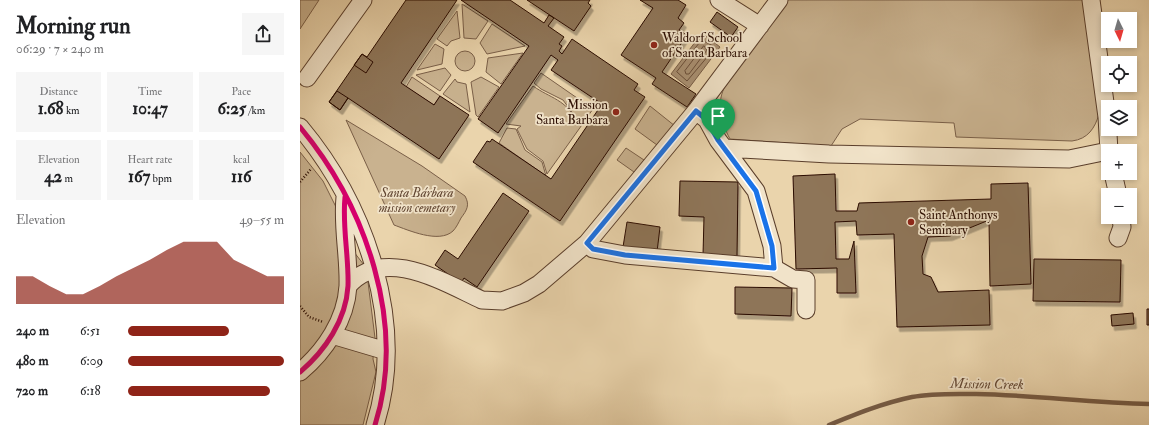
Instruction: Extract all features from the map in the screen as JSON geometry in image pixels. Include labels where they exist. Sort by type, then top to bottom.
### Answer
[{"type":"street","points":[[307,78],[363,0]]},
{"type":"street","points":[[719,0],[760,26]]},
{"type":"street","points":[[348,286],[354,279],[374,268],[400,268],[417,272],[482,300],[502,301],[519,296],[539,284],[587,243],[696,111],[779,0]]},
{"type":"street","points":[[1091,0],[1107,117],[1108,144]]},
{"type":"street","points":[[696,111],[707,120],[713,133],[751,182],[760,200],[772,246],[774,268]]},
{"type":"street","points":[[300,128],[323,156],[344,197],[358,220],[374,268],[381,305],[386,351],[384,391],[375,425]]},
{"type":"street","points":[[724,148],[829,154],[1069,159],[1101,152]]},
{"type":"street","points":[[300,372],[319,354],[329,329],[344,308],[348,286],[343,224],[344,197]]},
{"type":"street","points":[[1118,238],[1122,224]]},
{"type":"street","points":[[587,243],[593,249],[625,255],[774,268],[792,279],[806,280],[806,310]]},
{"type":"street","points":[[329,329],[386,351]]},
{"type":"path","points":[[300,182],[311,169]]},
{"type":"path","points":[[300,306],[310,317],[329,329]]},
{"type":"green space","points":[[300,0],[319,0],[300,29]]},
{"type":"green space","points":[[787,0],[1083,0],[1099,114],[1093,128],[1087,135],[1078,140],[1072,141],[956,137],[954,123],[860,119],[842,129],[831,146],[730,139],[724,127],[720,108],[724,88]]},
{"type":"green space","points":[[462,4],[488,21],[476,39],[464,38]]},
{"type":"green space","points":[[457,11],[460,38],[451,41],[447,46],[437,39]]},
{"type":"green space","points":[[492,24],[525,46],[487,54],[480,43]]},
{"type":"green space","points":[[435,44],[444,49],[442,64],[417,70]]},
{"type":"green space","points":[[465,51],[472,54],[475,61],[472,68],[465,71],[458,68],[455,61],[458,54]]},
{"type":"green space","points":[[523,53],[501,84],[486,72],[488,58]]},
{"type":"green space","points":[[445,68],[451,75],[440,91],[416,75]]},
{"type":"green space","points":[[541,73],[593,109],[585,120],[577,119],[563,100],[541,89],[534,83]]},
{"type":"green space","points":[[412,77],[440,96],[434,105],[406,87]]},
{"type":"green space","points":[[481,77],[499,87],[478,117],[476,115],[471,82]]},
{"type":"green space","points":[[455,79],[457,82],[466,84],[470,112],[443,94]]},
{"type":"green space","points":[[533,86],[558,100],[568,108],[576,121],[584,122],[547,174],[543,161],[527,149],[517,129],[521,126],[506,124]]},
{"type":"green space","points":[[650,106],[675,126],[657,145],[635,129]]},
{"type":"green space","name":"Santa Bárbara mission cemetary","points":[[346,120],[422,166],[465,196],[467,207],[453,231],[447,235],[432,236],[415,233],[394,225]]},
{"type":"green space","points":[[507,128],[516,129],[525,150],[542,162],[546,176],[499,143]]},
{"type":"green space","points":[[626,148],[644,160],[644,162],[634,172],[617,160]]},
{"type":"green space","points":[[300,152],[323,181],[339,213],[347,243],[364,265],[368,282],[375,338],[373,359],[376,372],[363,425],[300,425]]},
{"type":"water","points":[[702,33],[720,47],[689,88],[671,74]]},
{"type":"building","points":[[406,0],[457,0],[401,83],[434,105],[440,96],[469,115],[439,159],[348,98],[340,110],[329,102],[362,54],[367,57]]},
{"type":"building","name":"Mission Santa Barbara","points":[[461,0],[510,0],[544,23],[549,15],[554,18],[548,26],[564,37],[559,44],[562,46],[559,51],[562,54],[572,39],[638,84],[634,90],[645,97],[560,221],[473,162],[487,141],[490,142],[492,139],[551,179],[602,104],[551,70],[558,60],[551,55],[498,133],[478,119],[529,46]]},
{"type":"building","points":[[527,0],[590,0],[588,3],[591,6],[574,31]]},
{"type":"building","name":"Waldorf School of Santa Barbara","points":[[640,0],[678,0],[686,5],[678,18],[684,23],[679,30],[687,35],[662,72],[696,94],[687,107],[652,84],[656,78],[621,55],[653,8]]},
{"type":"building","points":[[717,12],[738,27],[731,37],[710,22]]},
{"type":"building","points":[[362,54],[373,62],[366,73],[354,65]]},
{"type":"building","points":[[337,91],[348,98],[340,110],[329,102]]},
{"type":"building","points":[[835,174],[836,211],[857,211],[859,203],[991,199],[991,184],[1028,183],[1031,284],[990,286],[989,220],[950,236],[928,237],[922,256],[923,274],[931,277],[938,292],[989,290],[990,325],[897,327],[894,234],[857,235],[856,221],[835,222],[836,259],[849,259],[854,241],[856,293],[837,293],[837,268],[796,269],[793,176]]},
{"type":"building","points":[[680,181],[738,182],[737,256],[703,255],[704,217],[679,216]]},
{"type":"building","points":[[503,193],[529,211],[477,287],[464,278],[461,283],[435,265],[445,250],[458,259]]},
{"type":"building","points":[[627,222],[660,227],[657,252],[623,247]]},
{"type":"building","points":[[1034,259],[1121,260],[1120,302],[1033,301]]},
{"type":"building","points":[[735,287],[792,288],[791,316],[735,314]]},
{"type":"building","points":[[1147,309],[1149,309],[1149,325],[1147,325]]},
{"type":"building","points":[[1133,313],[1134,324],[1112,326],[1111,315]]},
{"type":"waterway","name":"Mission Creek","points":[[829,425],[891,402],[912,397],[936,394],[998,395],[1149,404]]},
{"type":"cycle path","points":[[300,127],[323,158],[344,193],[361,229],[374,268],[383,307],[386,347],[384,386],[375,425]]},
{"type":"cycle path","points":[[300,372],[326,345],[339,323],[343,311],[348,286],[344,219],[345,197]]},
{"type":"place","name":"Waldorf School of Santa Barbara","points":[[654,45]]},
{"type":"place","name":"Mission Santa Barbara","points":[[616,112]]},
{"type":"place","name":"Saint Anthonys Seminary","points":[[911,222]]},
{"type":"route","points":[[696,111],[707,120],[718,140],[751,182],[760,200],[772,246],[774,268],[625,255],[593,249],[587,243],[696,111]]}]
